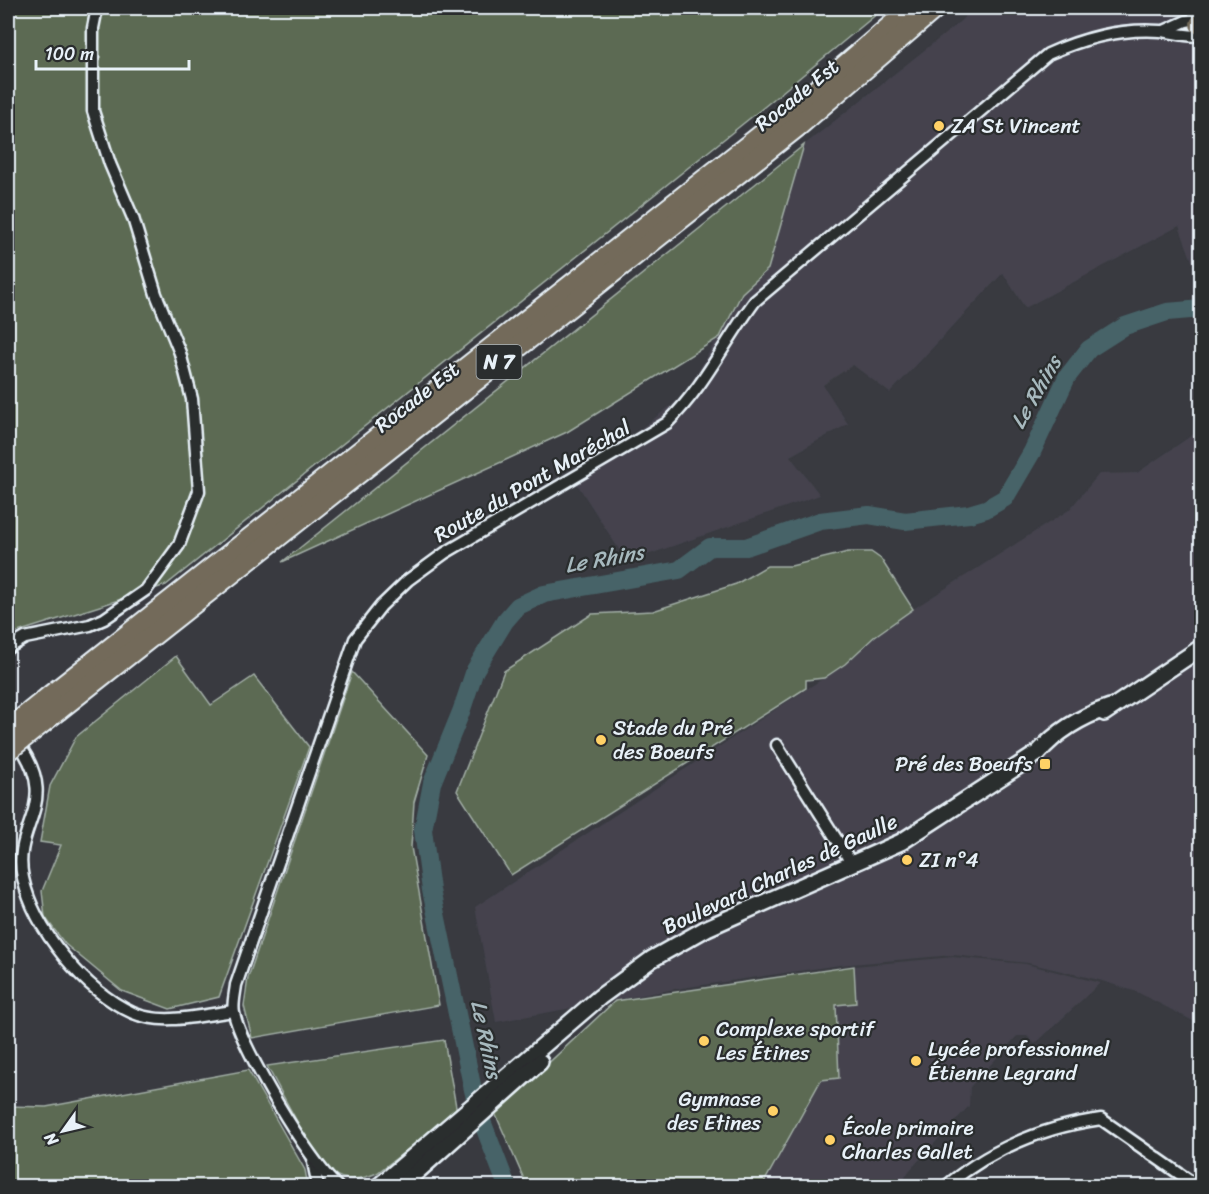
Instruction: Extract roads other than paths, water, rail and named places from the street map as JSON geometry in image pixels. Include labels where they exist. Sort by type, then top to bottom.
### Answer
[{"type":"highway","name":"Rocade Est","points":[[8,750],[53,704],[782,119],[912,8]]},
{"type":"highway","name":"Rocade Est","points":[[8,730],[53,704],[790,132],[935,8]]},
{"type":"street","points":[[8,648],[25,638],[90,625],[104,619],[146,590],[179,545],[198,490],[192,399],[180,353],[156,294],[133,218],[110,164],[93,111],[93,28],[97,8]]},
{"type":"street","name":"Route du Pont Maréchal","points":[[337,1186],[313,1162],[242,1037],[233,1011],[236,985],[355,639],[381,606],[408,580],[445,553],[667,423],[685,405],[705,379],[734,328],[755,301],[1048,54],[1081,39],[1106,34],[1164,31],[1200,22]]},
{"type":"street","name":"Route du Pont Maréchal","points":[[1164,31],[1176,36],[1200,22]]},
{"type":"street","name":"Boulevard Charles de Gaulle","points":[[401,1186],[452,1133],[616,984],[632,976],[688,937],[901,842],[1038,753],[1049,740],[1084,717],[1110,707],[1202,647]]},
{"type":"street","points":[[8,730],[26,754],[37,780],[36,810],[24,847],[22,877],[42,927],[62,954],[99,990],[134,1013],[171,1019],[233,1011]]},
{"type":"street","points":[[777,746],[847,856],[850,866]]},
{"type":"street","points":[[946,1186],[989,1155],[1025,1138],[1075,1123],[1101,1119],[1197,1186]]},
{"type":"street","name":"Boulevard Charles de Gaulle","points":[[380,1186],[452,1133]]},
{"type":"street","name":"Route du Pont Maréchal","points":[[313,1162],[318,1186]]},
{"type":"waterway","name":"Le Rhins","points":[[507,1186],[480,1116],[473,1090],[431,890],[423,830],[432,783],[461,712],[475,670],[505,621],[518,606],[544,594],[679,570],[710,547],[746,547],[820,521],[869,515],[905,521],[969,514],[986,509],[1005,498],[1032,452],[1067,377],[1089,349],[1125,326],[1167,312],[1202,309]]},
{"type":"place","name":"ZA St Vincent","points":[[939,126]]},
{"type":"place","name":"Stade du Pré des Boeufs","points":[[601,740]]},
{"type":"place","name":"Pré des Boeufs","points":[[1045,764]]},
{"type":"place","name":"ZI n°4","points":[[907,860]]},
{"type":"place","name":"Complexe sportif Les Étines","points":[[704,1041]]},
{"type":"place","name":"Lycée professionnel Étienne Legrand","points":[[916,1061]]},
{"type":"place","name":"Gymnase des Etines","points":[[773,1111]]},
{"type":"place","name":"École primaire Charles Gallet","points":[[830,1140]]}]
